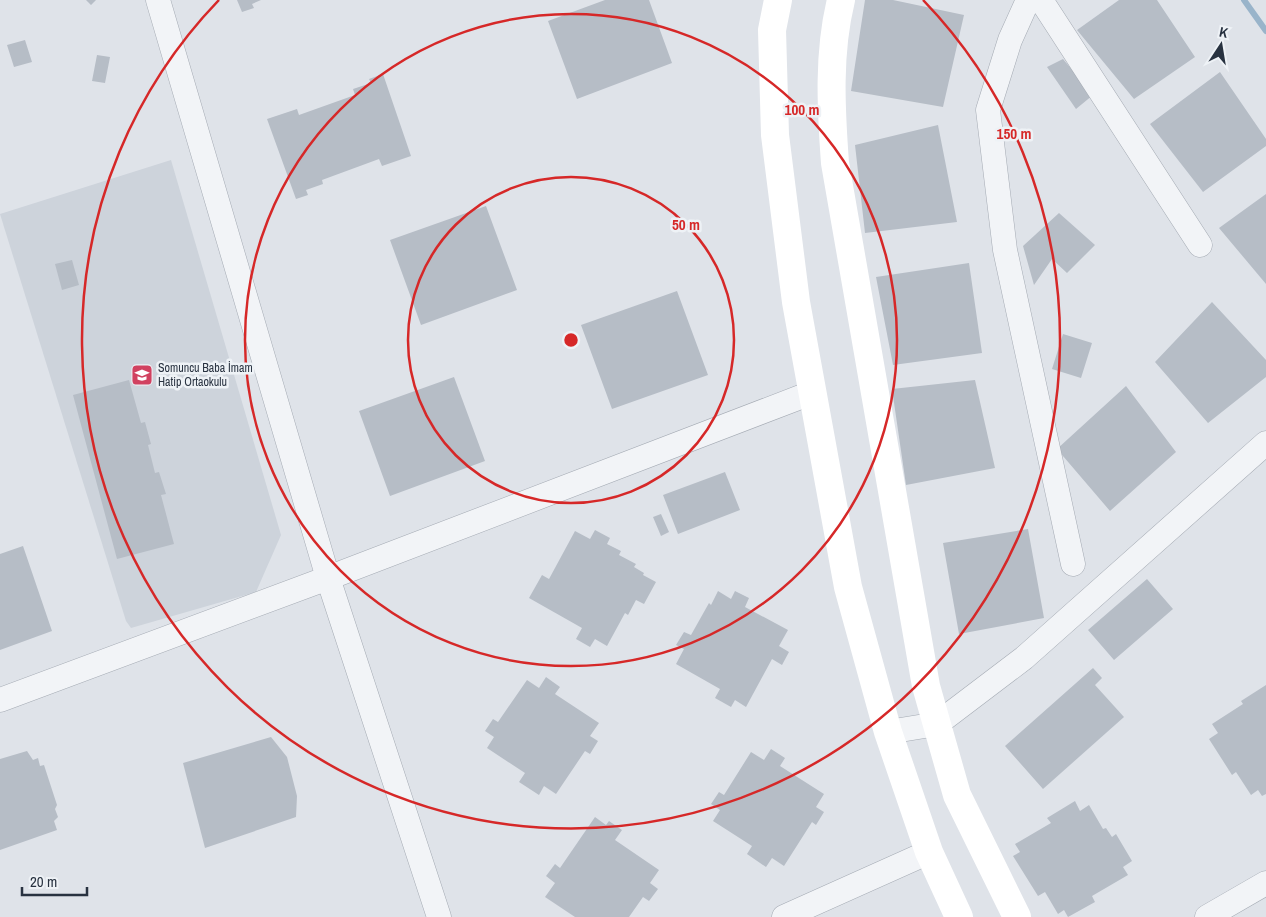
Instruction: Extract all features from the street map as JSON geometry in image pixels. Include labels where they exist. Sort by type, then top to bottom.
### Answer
[{"type":"main road","points":[[778,0],[772,30],[776,135],[796,302],[811,393],[848,587],[888,732],[929,852],[959,917]]},
{"type":"main road","points":[[841,0],[836,21],[830,94],[835,163],[926,686],[957,795],[1017,917]]},
{"type":"street","points":[[158,0],[328,578],[439,917]]},
{"type":"street","points":[[1028,0],[1010,40],[988,110],[1005,250],[1073,564]]},
{"type":"street","points":[[1042,0],[1200,245]]},
{"type":"street","points":[[0,700],[328,578],[811,393]]},
{"type":"street","points":[[888,732],[937,724],[1024,658],[1266,443]]},
{"type":"street","points":[[784,917],[929,852]]},
{"type":"street","points":[[1208,917],[1266,883]]},
{"type":"shaded area","name":"Somuncu Baba İmam Hatip Ortaokulu","points":[[171,160],[281,535],[256,592],[131,628],[126,621],[0,214]]},
{"type":"building","points":[[86,0],[96,0],[91,5]]},
{"type":"building","points":[[237,0],[261,0],[252,4],[254,8],[242,12]]},
{"type":"building","points":[[605,0],[649,0],[672,63],[577,99],[548,21]]},
{"type":"building","points":[[865,0],[893,0],[964,15],[943,107],[851,91]]},
{"type":"building","points":[[1119,0],[1157,0],[1195,57],[1134,99],[1077,30]]},
{"type":"building","points":[[25,40],[32,62],[14,67],[7,45]]},
{"type":"building","points":[[97,55],[110,57],[105,83],[92,81]]},
{"type":"building","points":[[1063,59],[1093,95],[1076,109],[1047,67]]},
{"type":"building","points":[[1220,72],[1266,139],[1266,146],[1203,192],[1150,124]]},
{"type":"building","points":[[383,74],[411,156],[382,166],[379,159],[322,180],[323,184],[306,190],[308,195],[296,199],[267,119],[297,109],[299,115],[355,95],[353,89],[371,83],[369,79]]},
{"type":"building","points":[[938,125],[957,222],[865,233],[855,145]]},
{"type":"building","points":[[1266,194],[1266,284],[1219,228]]},
{"type":"building","points":[[486,206],[517,290],[421,325],[390,240]]},
{"type":"building","points":[[1059,213],[1095,245],[1067,273],[1052,259],[1034,285],[1023,246]]},
{"type":"building","points":[[72,260],[79,285],[62,290],[55,264]]},
{"type":"building","points":[[969,263],[982,353],[893,365],[876,277]]},
{"type":"building","points":[[677,291],[708,375],[612,409],[581,325]]},
{"type":"building","points":[[1212,302],[1266,360],[1266,377],[1208,423],[1155,362]]},
{"type":"building","points":[[1063,334],[1092,343],[1081,378],[1052,369]]},
{"type":"building","points":[[454,377],[485,461],[390,496],[359,411]]},
{"type":"building","points":[[129,380],[141,423],[145,422],[151,444],[148,445],[155,473],[159,472],[166,494],[161,495],[174,544],[117,559],[73,395]]},
{"type":"building","points":[[975,380],[995,468],[906,485],[892,389]]},
{"type":"building","points":[[1126,386],[1176,452],[1110,511],[1057,449]]},
{"type":"building","points":[[725,472],[740,510],[678,534],[663,495]]},
{"type":"building","points":[[661,514],[669,532],[661,536],[653,517]]},
{"type":"building","points":[[1028,529],[1044,618],[959,634],[943,543]]},
{"type":"building","points":[[595,530],[610,538],[607,544],[621,551],[619,555],[636,564],[634,567],[644,573],[643,575],[656,582],[644,604],[636,600],[628,615],[625,613],[607,646],[595,639],[590,647],[576,639],[582,628],[529,598],[542,575],[549,579],[575,531],[590,539]]},
{"type":"building","points":[[23,546],[52,631],[0,650],[0,554]]},
{"type":"building","points":[[1147,579],[1173,609],[1114,660],[1088,630]]},
{"type":"building","points":[[718,591],[731,599],[735,591],[749,598],[745,607],[788,630],[779,646],[789,652],[782,665],[772,659],[746,707],[735,700],[731,707],[715,698],[720,689],[676,664],[684,649],[676,645],[684,632],[691,635]]},
{"type":"building","points":[[1093,668],[1102,678],[1095,685],[1124,717],[1043,789],[1005,746]]},
{"type":"building","points":[[546,677],[560,687],[555,694],[599,723],[590,736],[598,741],[590,754],[585,751],[556,794],[544,786],[539,795],[519,782],[525,773],[487,748],[494,737],[485,731],[493,719],[498,722],[527,680],[539,688]]},
{"type":"building","points":[[1266,685],[1266,794],[1262,796],[1258,790],[1251,795],[1236,772],[1232,775],[1209,739],[1218,733],[1212,724],[1243,704],[1241,701]]},
{"type":"building","points":[[271,737],[287,757],[297,796],[296,817],[205,848],[183,763]]},
{"type":"building","points":[[771,749],[785,758],[780,766],[824,794],[816,807],[824,812],[816,825],[812,822],[784,866],[772,858],[766,867],[747,854],[752,846],[713,821],[720,810],[711,804],[719,792],[724,795],[751,752],[764,760]]},
{"type":"building","points":[[27,751],[33,760],[38,758],[40,766],[44,765],[57,805],[55,809],[58,817],[54,821],[57,830],[0,850],[0,759]]},
{"type":"building","points":[[1075,801],[1080,811],[1089,805],[1103,829],[1106,828],[1112,837],[1116,834],[1132,861],[1123,867],[1128,875],[1092,896],[1095,902],[1068,917],[1064,910],[1058,914],[1045,892],[1038,896],[1013,856],[1020,852],[1015,844],[1051,823],[1047,818]]},
{"type":"building","points":[[595,817],[606,825],[609,821],[622,830],[615,840],[659,870],[650,883],[658,889],[649,901],[643,897],[629,917],[575,917],[545,897],[555,883],[546,876],[555,864],[560,868]]},
{"type":"waterway","points":[[1244,0],[1266,31]]},
{"type":"place","name":"Somuncu Baba İmam Hatip Ortaokulu","points":[[142,375]]}]
